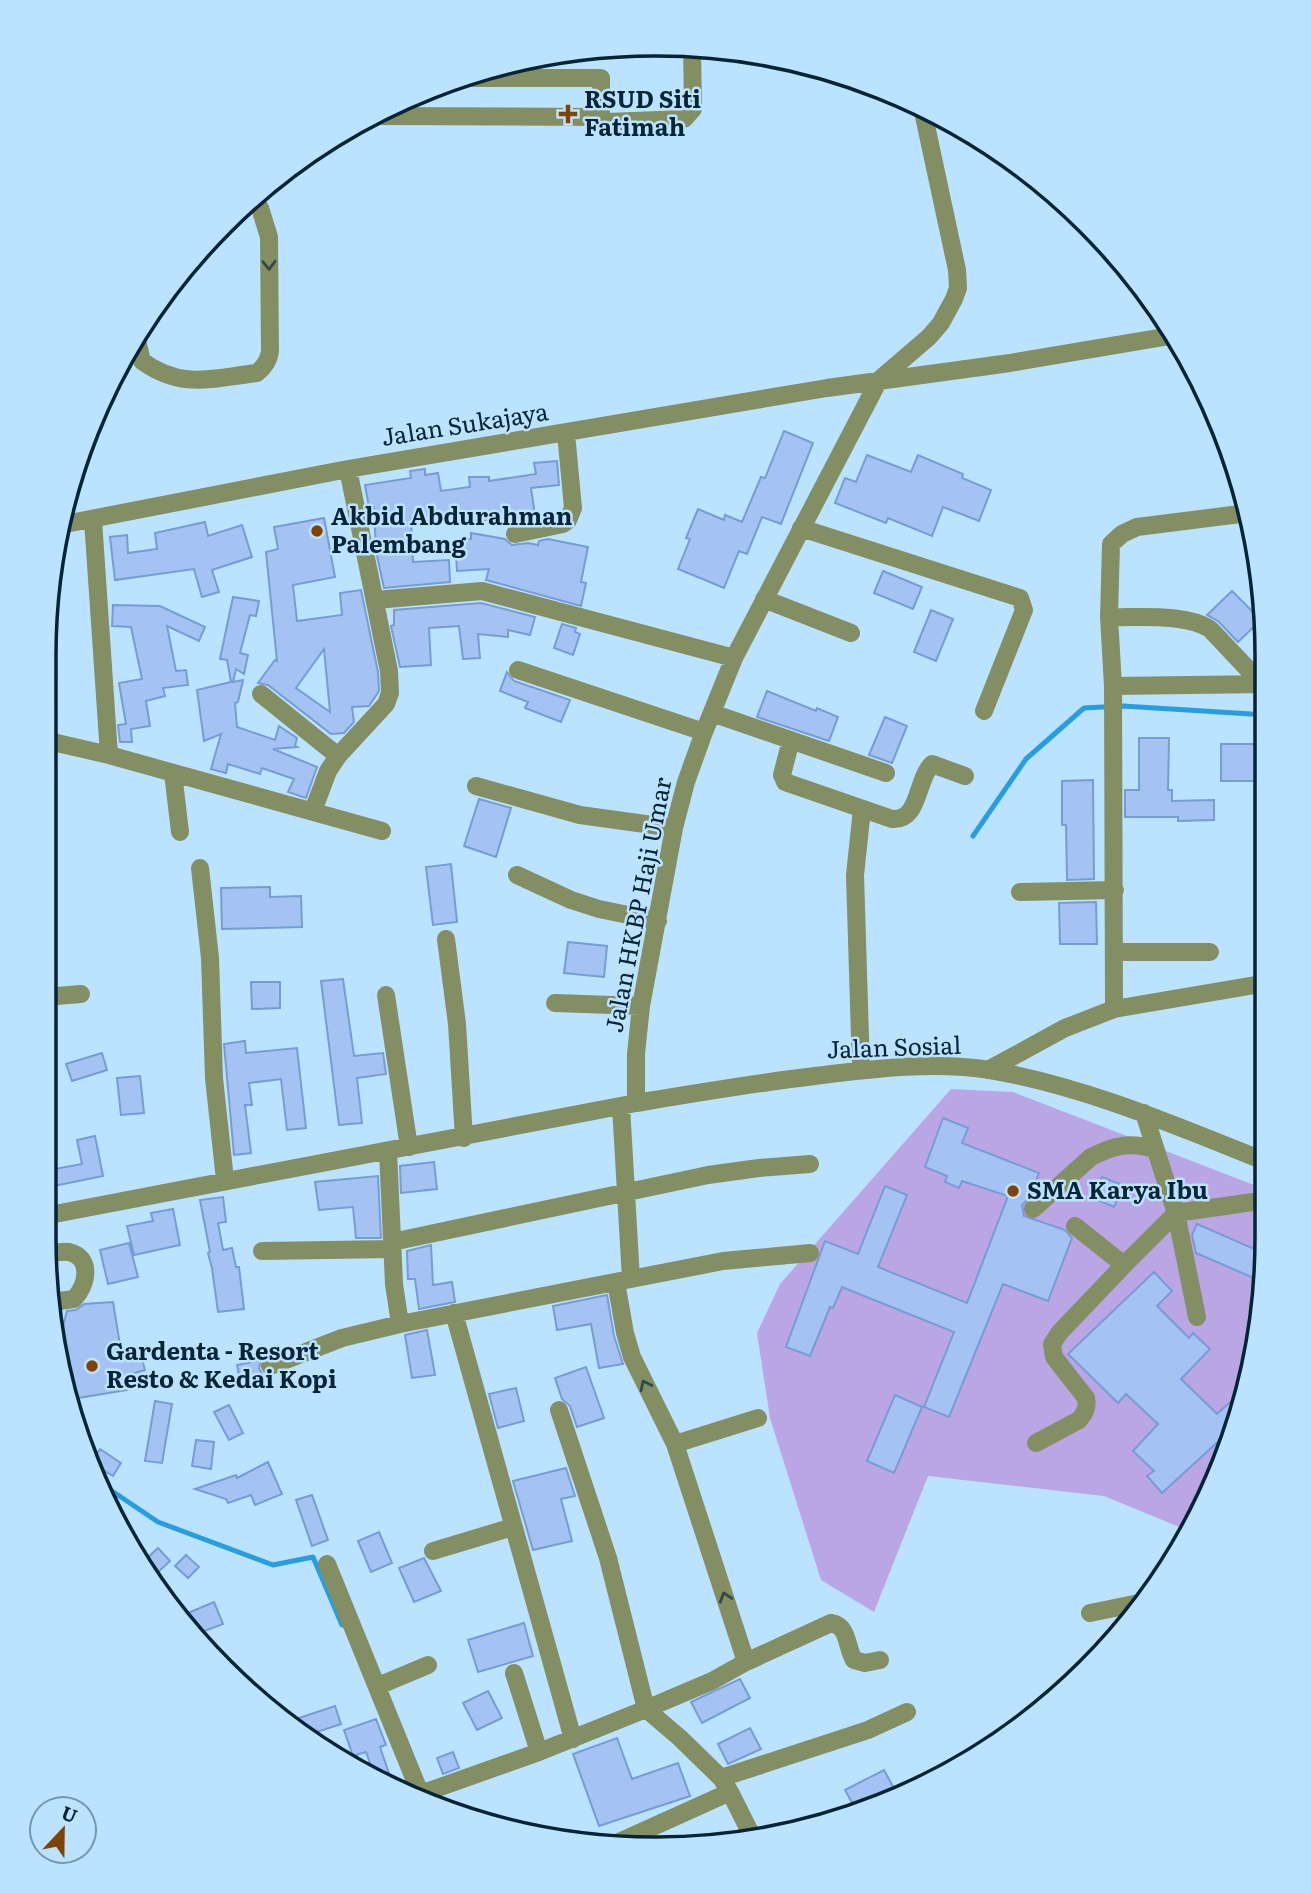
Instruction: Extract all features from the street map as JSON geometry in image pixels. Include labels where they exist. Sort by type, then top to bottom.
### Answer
[{"type":"street","points":[[394,116],[601,117],[607,122],[684,119],[693,109],[692,57]]},
{"type":"street","points":[[494,78],[601,78],[601,117]]},
{"type":"street","name":"Jalan HKBP Haji Umar","points":[[629,1105],[641,1006],[674,828],[704,732],[734,658],[879,380],[929,337],[948,310],[958,288],[957,270],[925,120]]},
{"type":"street","points":[[139,350],[142,361],[158,372],[178,379],[257,373],[268,362],[269,237],[258,207]]},
{"type":"street","name":"Jalan Sukajaya","points":[[71,523],[348,469],[879,380],[1010,363],[1164,338]]},
{"type":"street","points":[[515,534],[563,524],[572,514],[566,433]]},
{"type":"street","points":[[313,811],[338,756],[379,715],[388,700],[389,671],[348,469]]},
{"type":"street","points":[[1114,1009],[1113,686],[1109,617],[1111,544],[1122,534],[1137,527],[1238,514]]},
{"type":"street","points":[[93,520],[109,755]]},
{"type":"street","points":[[801,528],[1020,598],[1024,610],[984,711]]},
{"type":"street","points":[[375,600],[482,591],[734,658]]},
{"type":"street","points":[[764,599],[851,633]]},
{"type":"street","points":[[1109,617],[1171,619],[1203,625],[1255,674]]},
{"type":"street","points":[[519,670],[704,732]]},
{"type":"street","points":[[1113,686],[1255,683]]},
{"type":"street","points":[[261,694],[338,756]]},
{"type":"street","points":[[712,713],[886,773]]},
{"type":"street","points":[[791,740],[782,775],[785,782],[892,820],[902,819],[909,813],[923,778],[932,764],[965,776]]},
{"type":"street","points":[[56,743],[382,831]]},
{"type":"street","points":[[173,773],[180,832]]},
{"type":"street","points":[[475,786],[580,815],[674,828]]},
{"type":"street","points":[[861,1070],[855,875],[862,809]]},
{"type":"street","points":[[200,868],[206,911],[214,1078],[225,1180]]},
{"type":"street","points":[[517,875],[580,903],[657,920]]},
{"type":"street","points":[[1020,892],[1115,890]]},
{"type":"street","points":[[446,939],[457,1024],[464,1138]]},
{"type":"street","points":[[1115,952],[1210,952]]},
{"type":"street","points":[[988,1070],[1065,1028],[1114,1009],[1255,985]]},
{"type":"street","points":[[56,996],[81,994]]},
{"type":"street","points":[[386,995],[409,1147]]},
{"type":"street","points":[[555,1003],[641,1006]]},
{"type":"street","name":"Jalan Sosial","points":[[629,1105],[704,1091],[861,1070],[930,1066],[988,1070],[1068,1087],[1144,1113],[1255,1157]]},
{"type":"street","points":[[56,1214],[629,1105],[624,1280],[632,1357],[675,1444],[746,1662]]},
{"type":"street","points":[[1144,1113],[1176,1213],[1197,1317]]},
{"type":"street","points":[[1033,1209],[1100,1152],[1135,1144],[1155,1149]]},
{"type":"street","points":[[388,1151],[392,1246],[400,1324]]},
{"type":"street","points":[[262,1251],[392,1246],[627,1191],[746,1170],[810,1164]]},
{"type":"street","points":[[1036,1443],[1079,1420],[1087,1406],[1086,1398],[1055,1357],[1052,1345],[1060,1332],[1176,1213],[1255,1202]]},
{"type":"street","points":[[1075,1226],[1124,1265]]},
{"type":"street","points":[[56,1252],[65,1251],[74,1254],[82,1260],[86,1268],[80,1292],[74,1298],[59,1301]]},
{"type":"street","points":[[270,1366],[342,1338],[400,1324],[723,1261],[810,1253]]},
{"type":"street","points":[[454,1313],[573,1739]]},
{"type":"street","points":[[559,1410],[608,1558],[646,1710],[680,1738],[725,1785],[748,1829]]},
{"type":"street","points":[[675,1444],[758,1418]]},
{"type":"street","points":[[433,1551],[513,1527]]},
{"type":"street","points":[[327,1564],[378,1686],[413,1785]]},
{"type":"street","points":[[1090,1613],[1128,1605]]},
{"type":"street","points":[[427,1791],[539,1752],[646,1710],[712,1681],[831,1622],[838,1624],[843,1630],[854,1660],[865,1663],[880,1661]]},
{"type":"street","points":[[378,1686],[428,1665]]},
{"type":"street","points":[[496,1679],[513,1669],[539,1752]]},
{"type":"street","points":[[629,1836],[725,1785],[868,1730],[907,1712]]},
{"type":"shaded area","points":[[951,1089],[1013,1092],[1255,1185],[1254,1277],[1250,1316],[1235,1393],[1209,1467],[1180,1527],[1104,1496],[928,1476],[874,1612],[821,1580],[770,1418],[757,1333],[780,1284]]},
{"type":"building","points":[[784,431],[813,443],[781,524],[762,517],[747,554],[739,551],[724,588],[678,569],[690,539],[686,538],[698,509],[724,520],[725,515],[742,522],[761,477],[765,478]]},
{"type":"building","points":[[867,455],[911,472],[918,455],[963,474],[962,478],[991,490],[979,521],[943,507],[932,536],[888,518],[886,523],[835,503],[845,478],[856,482]]},
{"type":"building","points":[[557,461],[559,485],[531,488],[535,515],[471,522],[470,510],[411,518],[413,562],[449,560],[450,582],[384,588],[376,551],[374,507],[369,507],[365,485],[411,478],[410,471],[425,469],[425,475],[438,473],[441,491],[470,487],[469,477],[489,477],[489,481],[536,474],[534,463]]},
{"type":"building","points":[[324,518],[335,577],[293,585],[297,621],[342,615],[340,593],[361,590],[378,672],[379,691],[369,706],[352,707],[354,722],[344,733],[331,734],[268,685],[258,683],[275,660],[277,661],[266,552],[278,549],[274,527]],"holes":[[[324,649],[330,712],[296,688]]]},
{"type":"building","points":[[205,522],[208,536],[242,525],[252,557],[212,570],[219,592],[202,597],[194,569],[115,580],[110,537],[127,535],[128,553],[157,549],[155,533]]},
{"type":"building","points":[[471,533],[505,539],[512,545],[538,545],[539,541],[548,539],[588,547],[581,582],[586,583],[581,606],[486,580],[489,569],[457,571],[455,540],[471,539]]},
{"type":"building","points":[[883,571],[922,587],[913,609],[874,593]]},
{"type":"building","points":[[1232,591],[1254,613],[1254,626],[1238,642],[1218,621],[1207,615]]},
{"type":"building","points":[[233,597],[259,601],[256,616],[250,615],[240,653],[248,655],[244,674],[236,669],[233,682],[243,680],[238,702],[235,703],[237,727],[275,740],[279,726],[297,738],[297,747],[273,749],[317,767],[306,798],[288,792],[294,779],[262,768],[260,774],[228,764],[226,773],[211,769],[221,734],[204,741],[197,690],[231,682],[227,660],[220,659]]},
{"type":"building","points":[[481,603],[535,617],[530,635],[508,630],[508,637],[478,634],[480,658],[463,659],[459,626],[429,628],[431,665],[400,667],[391,626],[394,625],[394,610]]},
{"type":"building","points":[[113,605],[160,606],[205,627],[199,641],[167,626],[176,671],[186,670],[188,685],[163,688],[165,696],[146,701],[150,726],[131,729],[132,742],[120,742],[118,725],[126,724],[119,683],[142,679],[131,627],[112,626]]},
{"type":"building","points":[[931,610],[953,619],[936,661],[914,652]]},
{"type":"building","points":[[562,624],[576,628],[575,632],[580,634],[573,655],[554,648]]},
{"type":"building","points":[[507,672],[514,681],[570,700],[561,722],[525,708],[528,702],[500,691]]},
{"type":"building","points":[[767,691],[838,717],[829,741],[757,717]]},
{"type":"building","points":[[885,717],[907,726],[892,763],[869,755]]},
{"type":"building","points":[[1139,738],[1169,738],[1168,790],[1172,790],[1172,801],[1214,800],[1214,820],[1178,821],[1178,817],[1125,817],[1125,790],[1139,790]]},
{"type":"building","points":[[1221,744],[1255,744],[1255,781],[1221,781]]},
{"type":"building","points":[[1093,780],[1094,879],[1067,880],[1066,825],[1062,825],[1062,781]]},
{"type":"building","points":[[479,799],[511,808],[496,857],[464,846]]},
{"type":"building","points":[[451,864],[457,922],[433,925],[426,867]]},
{"type":"building","points":[[270,887],[270,897],[301,896],[302,927],[222,929],[221,888]]},
{"type":"building","points":[[1096,902],[1097,944],[1060,944],[1059,903]]},
{"type":"building","points":[[568,942],[607,946],[604,977],[564,973]]},
{"type":"building","points":[[343,979],[354,1056],[383,1053],[386,1074],[357,1078],[362,1123],[339,1125],[321,981]]},
{"type":"building","points":[[251,982],[280,982],[280,1008],[252,1009]]},
{"type":"building","points":[[245,1041],[246,1053],[297,1048],[306,1128],[287,1130],[281,1079],[249,1083],[252,1105],[245,1105],[251,1153],[234,1155],[224,1044]]},
{"type":"building","points":[[102,1053],[107,1070],[72,1081],[66,1064]]},
{"type":"building","points":[[140,1076],[144,1113],[121,1115],[117,1078]]},
{"type":"building","points":[[943,1118],[968,1128],[962,1143],[1039,1173],[1030,1197],[1022,1205],[1024,1216],[1065,1230],[1072,1238],[1048,1301],[1003,1284],[949,1417],[924,1407],[954,1332],[842,1287],[833,1308],[830,1307],[810,1356],[786,1347],[825,1241],[858,1254],[885,1186],[907,1195],[878,1267],[967,1303],[1008,1196],[962,1181],[959,1188],[945,1182],[947,1176],[925,1167]]},
{"type":"building","points":[[95,1136],[103,1176],[56,1186],[56,1169],[82,1164],[77,1140]]},
{"type":"building","points":[[434,1162],[437,1189],[401,1193],[400,1166]]},
{"type":"building","points":[[378,1176],[381,1238],[356,1238],[353,1207],[319,1210],[315,1182]]},
{"type":"building","points":[[1102,1177],[1124,1186],[1114,1207],[1093,1198]]},
{"type":"building","points":[[223,1197],[226,1222],[218,1223],[223,1250],[232,1248],[236,1267],[239,1267],[244,1309],[218,1312],[200,1200]]},
{"type":"building","points":[[173,1209],[180,1245],[134,1255],[127,1226],[153,1221],[151,1213]]},
{"type":"building","points":[[1197,1224],[1255,1249],[1254,1278],[1196,1253],[1192,1235]]},
{"type":"building","points":[[129,1243],[138,1277],[108,1284],[100,1250]]},
{"type":"building","points":[[431,1245],[433,1285],[452,1282],[455,1302],[419,1309],[415,1279],[408,1279],[407,1251]]},
{"type":"building","points":[[1154,1272],[1172,1291],[1157,1306],[1189,1338],[1193,1333],[1210,1349],[1181,1379],[1217,1414],[1233,1400],[1219,1441],[1162,1493],[1147,1476],[1154,1471],[1133,1451],[1158,1424],[1126,1394],[1118,1403],[1068,1354]]},
{"type":"building","points":[[607,1295],[614,1336],[623,1364],[599,1368],[591,1324],[557,1330],[553,1306]]},
{"type":"building","name":"Gardenta - Resort Resto & Kedai Kopi","points":[[113,1302],[121,1351],[139,1347],[145,1370],[125,1376],[127,1390],[78,1398],[63,1326],[67,1311],[76,1310],[84,1304]]},
{"type":"building","points":[[427,1330],[435,1375],[412,1378],[405,1335]]},
{"type":"building","points":[[261,1360],[259,1369],[263,1375],[240,1380],[237,1365]]},
{"type":"building","points":[[586,1367],[604,1418],[577,1427],[570,1406],[562,1399],[555,1378]]},
{"type":"building","points":[[516,1388],[524,1421],[498,1428],[489,1394]]},
{"type":"building","points":[[895,1395],[922,1407],[894,1473],[867,1461]]},
{"type":"building","points":[[155,1401],[172,1404],[162,1463],[145,1461]]},
{"type":"building","points":[[229,1405],[243,1433],[229,1440],[214,1412]]},
{"type":"building","points":[[196,1440],[214,1442],[211,1469],[192,1466]]},
{"type":"building","points":[[100,1449],[121,1463],[113,1476],[104,1470],[97,1453]]},
{"type":"building","points":[[268,1462],[282,1494],[255,1505],[251,1495],[228,1503],[226,1499],[195,1489],[236,1475],[237,1478]]},
{"type":"building","points":[[566,1468],[575,1496],[561,1499],[572,1541],[533,1550],[513,1481]]},
{"type":"building","points":[[312,1495],[328,1540],[312,1546],[296,1500]]},
{"type":"building","points":[[379,1532],[392,1563],[371,1572],[358,1541]]},
{"type":"building","points":[[158,1548],[170,1561],[158,1572],[148,1557]]},
{"type":"building","points":[[186,1555],[199,1567],[188,1578],[175,1566]]},
{"type":"building","points":[[424,1558],[441,1591],[414,1602],[399,1568]]},
{"type":"building","points":[[214,1602],[223,1624],[204,1631],[189,1613]]},
{"type":"building","points":[[524,1623],[533,1656],[478,1672],[468,1640]]},
{"type":"building","points":[[740,1679],[750,1698],[702,1723],[691,1702]]},
{"type":"building","points":[[488,1691],[502,1718],[477,1730],[463,1703]]},
{"type":"building","points":[[335,1706],[341,1724],[317,1732],[298,1718]]},
{"type":"building","points":[[376,1719],[386,1745],[380,1747],[389,1775],[370,1765],[366,1752],[353,1755],[344,1730]]},
{"type":"building","points":[[750,1728],[761,1749],[728,1764],[718,1744]]},
{"type":"building","points":[[617,1738],[632,1779],[678,1763],[690,1796],[599,1826],[573,1754]]},
{"type":"building","points":[[453,1752],[459,1768],[443,1774],[437,1758]]},
{"type":"building","points":[[884,1770],[893,1787],[852,1803],[845,1790]]},
{"type":"waterway","points":[[973,836],[1026,759],[1084,708],[1123,706],[1255,714]]},
{"type":"waterway","points":[[113,1492],[158,1522],[273,1565],[313,1557],[342,1625]]},
{"type":"place","name":"RSUD Siti Fatimah","points":[[568,114]]},
{"type":"place","name":"Akbid Abdurahman Palembang","points":[[317,531]]},
{"type":"place","name":"SMA Karya Ibu","points":[[1013,1191]]},
{"type":"place","name":"Gardenta - Resort Resto & Kedai Kopi","points":[[92,1366]]}]
